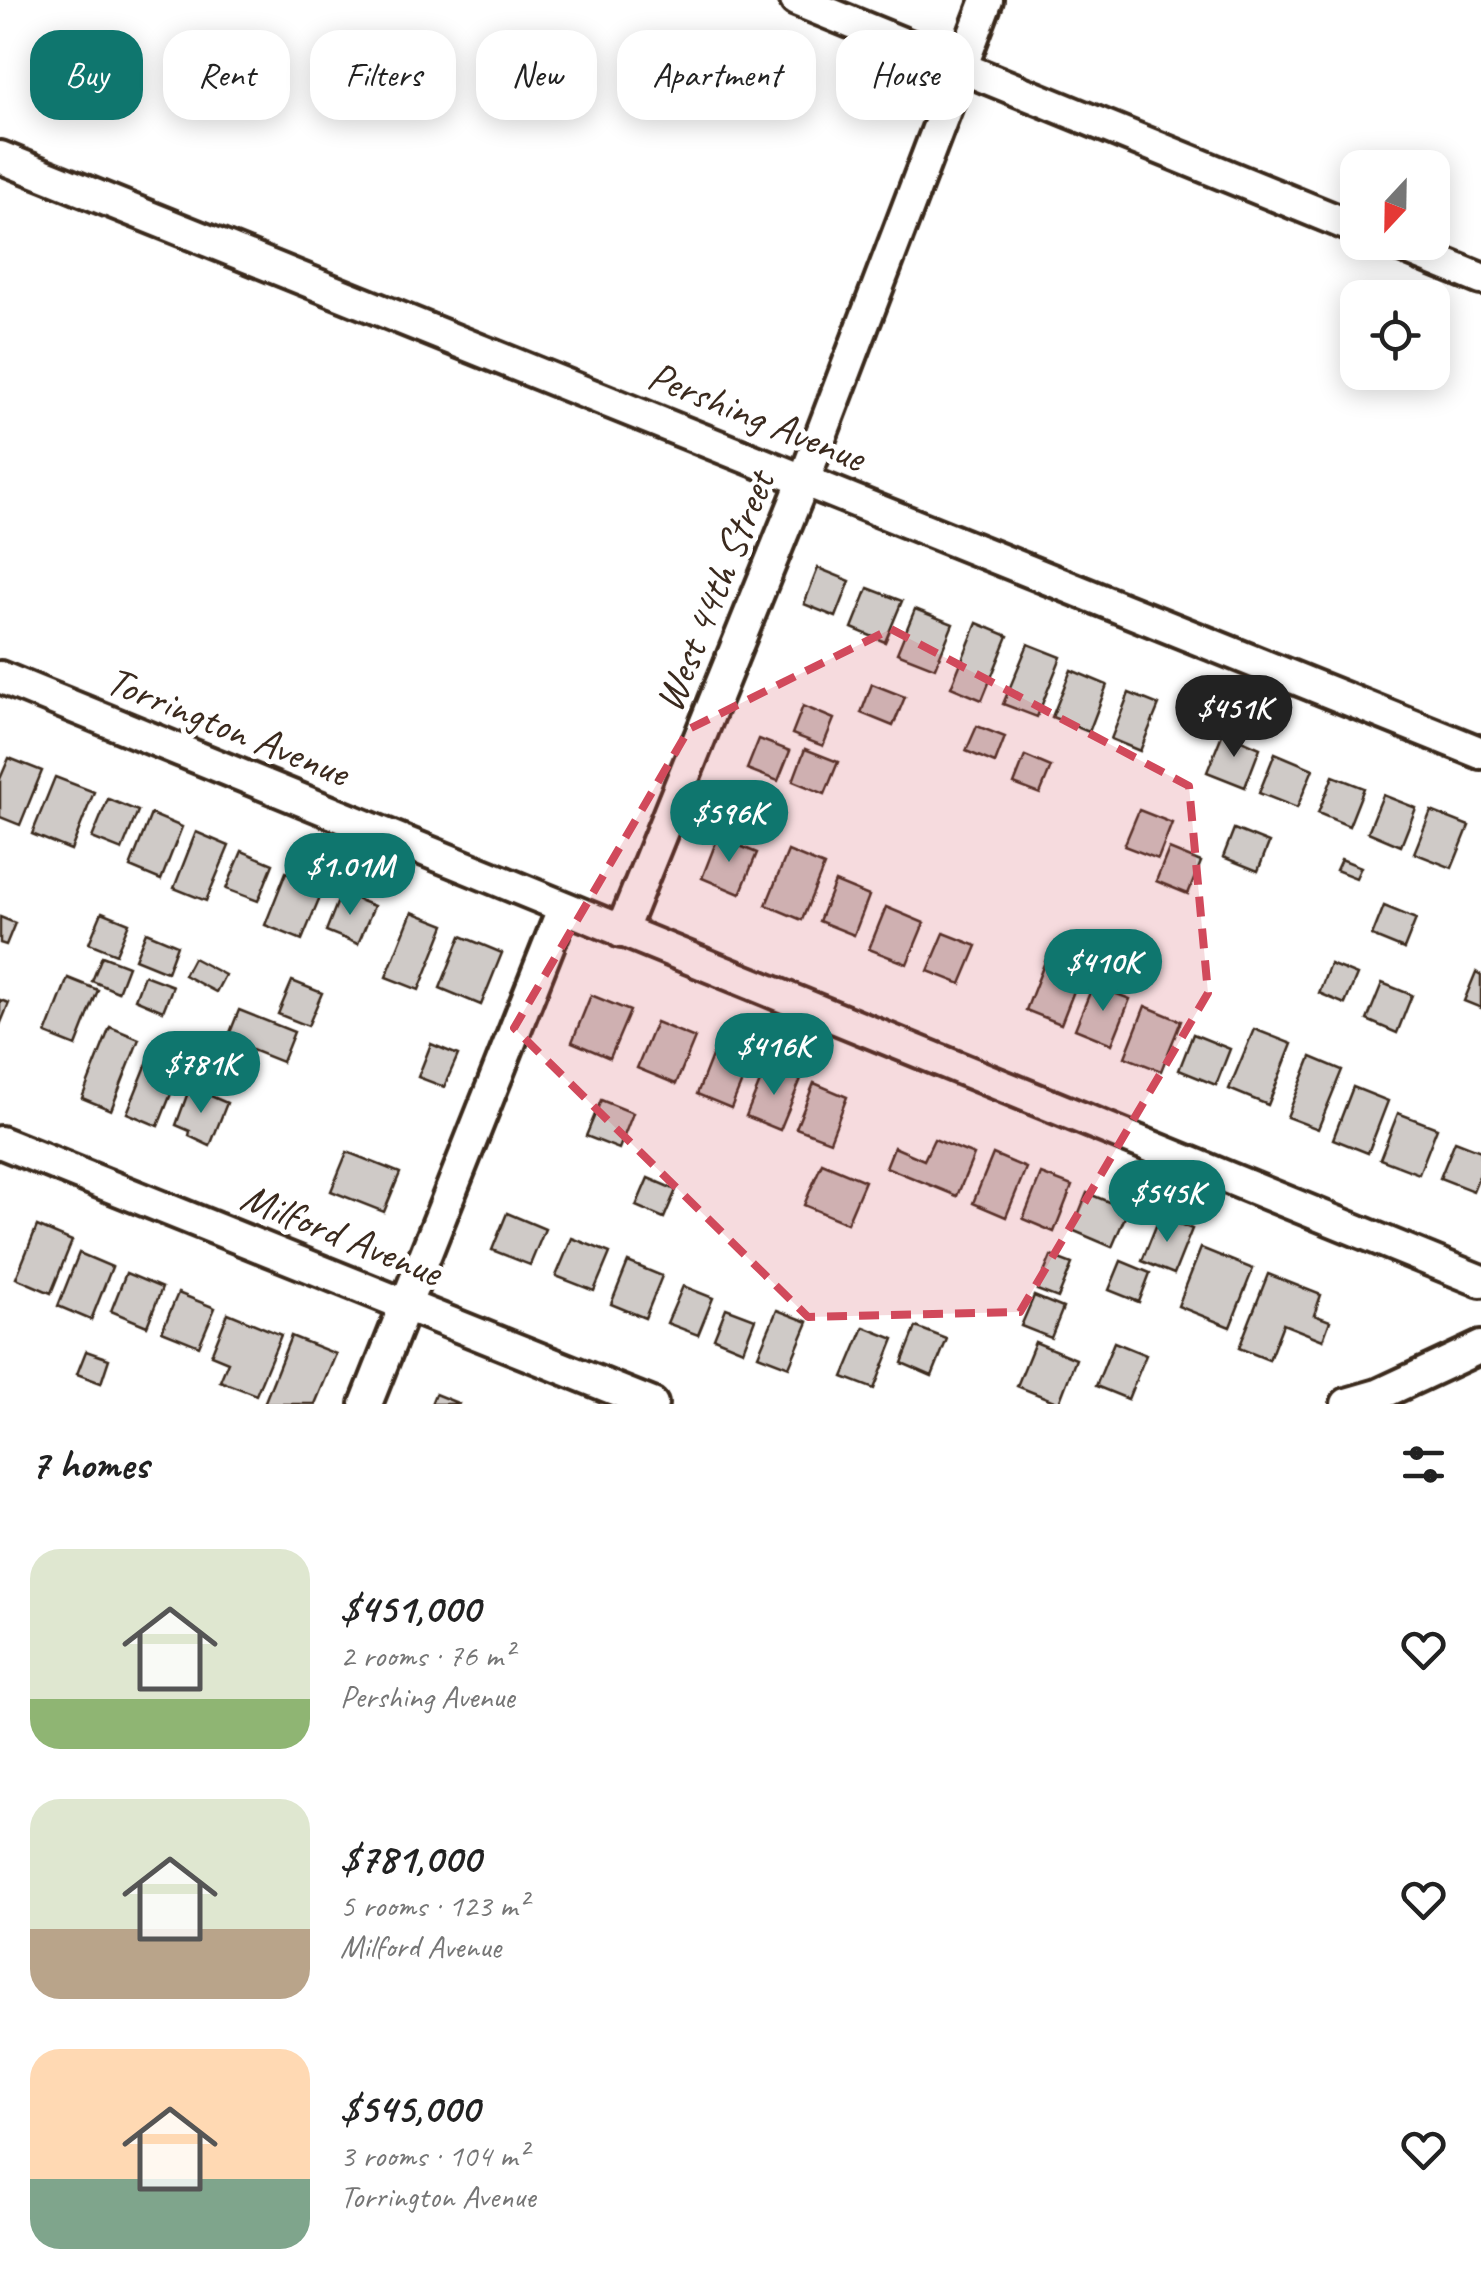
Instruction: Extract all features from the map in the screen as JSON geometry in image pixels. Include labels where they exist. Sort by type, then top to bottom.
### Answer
[{"type":"street","points":[[796,0],[868,30]]},
{"type":"street","name":"West 44th Street","points":[[974,32],[987,0]]},
{"type":"street","points":[[974,74],[1340,222]]},
{"type":"street","name":"West 44th Street","points":[[621,932],[804,480],[939,120]]},
{"type":"street","name":"Pershing Avenue","points":[[0,156],[1481,753]]},
{"type":"street","points":[[1434,260],[1481,280]]},
{"type":"street","name":"Torrington Avenue","points":[[0,678],[1481,1281]]},
{"type":"street","points":[[366,1404],[563,909]]},
{"type":"street","name":"Milford Avenue","points":[[0,1142],[652,1404]]},
{"type":"street","points":[[1347,1404],[1378,1395],[1481,1347]]},
{"type":"highlighted area","points":[[891,629],[1189,786],[1208,993],[1020,1312],[808,1317],[514,1028],[689,729]]},
{"type":"building","points":[[818,568],[850,581],[836,617],[804,604]]},
{"type":"building","points":[[868,588],[902,601],[885,642],[852,628]]},
{"type":"building","points":[[915,609],[953,624],[935,668],[897,653]]},
{"type":"building","points":[[977,623],[1008,636],[982,700],[951,687]]},
{"type":"building","points":[[1028,644],[1061,657],[1037,717],[1003,704]]},
{"type":"building","points":[[1071,670],[1107,685],[1089,732],[1052,717]]},
{"type":"building","points":[[872,684],[905,697],[893,726],[861,713]]},
{"type":"building","points":[[1129,693],[1159,705],[1140,751],[1111,739]]},
{"type":"building","points":[[803,706],[834,719],[823,746],[792,734]]},
{"type":"building","points":[[977,726],[1005,737],[995,763],[966,751]]},
{"type":"building","points":[[1223,732],[1260,748],[1245,787],[1207,772]]},
{"type":"building","points":[[759,739],[790,751],[778,781],[747,769]]},
{"type":"building","points":[[805,749],[838,762],[825,794],[793,781]]},
{"type":"building","points":[[1275,753],[1313,769],[1297,808],[1259,793]]},
{"type":"building","points":[[1025,756],[1051,767],[1040,794],[1014,784]]},
{"type":"building","points":[[9,758],[42,771],[20,825],[0,817],[0,779]]},
{"type":"building","points":[[1333,776],[1364,788],[1349,826],[1318,813]]},
{"type":"building","points":[[55,777],[94,792],[71,850],[32,834]]},
{"type":"building","points":[[1383,795],[1416,808],[1401,846],[1368,832]]},
{"type":"building","points":[[108,799],[138,811],[122,850],[92,838]]},
{"type":"building","points":[[1139,810],[1172,823],[1158,859],[1124,846]]},
{"type":"building","points":[[1431,811],[1469,826],[1452,868],[1414,853]]},
{"type":"building","points":[[151,814],[182,827],[161,880],[130,867]]},
{"type":"building","points":[[1234,829],[1269,843],[1258,871],[1223,857]]},
{"type":"building","points":[[196,832],[229,846],[206,901],[174,888]]},
{"type":"building","points":[[718,837],[757,853],[740,894],[702,878]]},
{"type":"building","points":[[1169,849],[1201,862],[1188,894],[1156,881]]},
{"type":"building","points":[[242,851],[273,864],[258,901],[226,889]]},
{"type":"building","points":[[788,851],[824,866],[802,920],[766,905]]},
{"type":"building","points":[[1341,859],[1361,867],[1356,878],[1336,870]]},
{"type":"building","points":[[286,872],[324,887],[302,940],[265,925]]},
{"type":"building","points":[[835,882],[869,896],[854,935],[819,921]]},
{"type":"building","points":[[341,893],[374,906],[358,944],[326,931]]},
{"type":"building","points":[[1384,906],[1416,919],[1404,949],[1372,936]]},
{"type":"building","points":[[886,907],[924,923],[907,964],[869,949]]},
{"type":"building","points":[[102,912],[129,923],[116,954],[89,943]]},
{"type":"building","points":[[412,912],[445,925],[419,990],[386,977]]},
{"type":"building","points":[[0,917],[15,923],[6,945],[0,943]]},
{"type":"building","points":[[146,932],[177,945],[167,972],[135,959]]},
{"type":"building","points":[[944,933],[977,946],[961,984],[928,971]]},
{"type":"building","points":[[461,936],[502,953],[481,1005],[440,988]]},
{"type":"building","points":[[1048,954],[1083,968],[1061,1024],[1026,1010]]},
{"type":"building","points":[[102,956],[128,966],[118,992],[92,981]]},
{"type":"building","points":[[193,958],[225,975],[216,992],[184,975]]},
{"type":"building","points":[[1330,964],[1357,975],[1345,1004],[1319,993]]},
{"type":"building","points":[[1476,972],[1481,975],[1481,1008],[1464,1001]]},
{"type":"building","points":[[144,975],[173,986],[163,1011],[135,999]]},
{"type":"building","points":[[68,978],[98,990],[76,1046],[46,1034]]},
{"type":"building","points":[[292,981],[322,993],[308,1026],[278,1014]]},
{"type":"building","points":[[1382,983],[1412,995],[1397,1033],[1367,1020]]},
{"type":"building","points":[[1093,985],[1130,999],[1112,1044],[1075,1029]]},
{"type":"building","points":[[591,995],[630,1011],[610,1058],[572,1042]]},
{"type":"building","points":[[0,1000],[9,1003],[0,1025]]},
{"type":"building","points":[[1145,1006],[1181,1021],[1161,1071],[1125,1057]]},
{"type":"building","points":[[239,1010],[294,1032],[282,1062],[227,1040]]},
{"type":"building","points":[[656,1022],[695,1038],[676,1084],[637,1068]]},
{"type":"building","points":[[110,1027],[139,1039],[111,1110],[82,1098]]},
{"type":"building","points":[[1254,1029],[1292,1044],[1268,1105],[1229,1089]]},
{"type":"building","points":[[1193,1034],[1230,1049],[1216,1085],[1179,1070]]},
{"type":"building","points":[[717,1043],[752,1057],[731,1108],[697,1094]]},
{"type":"building","points":[[431,1044],[458,1055],[444,1087],[418,1077]]},
{"type":"building","points":[[150,1056],[181,1069],[158,1126],[127,1113]]},
{"type":"building","points":[[1311,1057],[1342,1070],[1318,1129],[1287,1117]]},
{"type":"building","points":[[767,1065],[801,1079],[780,1130],[746,1116]]},
{"type":"building","points":[[814,1083],[847,1097],[830,1141],[796,1128]]},
{"type":"building","points":[[190,1087],[227,1103],[210,1146],[176,1125]]},
{"type":"building","points":[[1353,1087],[1388,1101],[1368,1153],[1333,1139]]},
{"type":"building","points":[[601,1100],[633,1113],[619,1149],[586,1136]]},
{"type":"building","points":[[1398,1113],[1437,1128],[1419,1174],[1380,1159]]},
{"type":"building","points":[[934,1139],[974,1155],[957,1196],[886,1167],[894,1147],[924,1160]]},
{"type":"building","points":[[1455,1141],[1481,1151],[1481,1171],[1473,1191],[1440,1178]]},
{"type":"building","points":[[347,1152],[400,1173],[384,1212],[331,1191]]},
{"type":"building","points":[[993,1154],[1026,1168],[1006,1217],[973,1203]]},
{"type":"building","points":[[822,1163],[865,1181],[847,1223],[804,1205]]},
{"type":"building","points":[[1041,1174],[1072,1186],[1054,1232],[1023,1219]]},
{"type":"building","points":[[648,1178],[676,1190],[664,1218],[636,1206]]},
{"type":"building","points":[[1087,1193],[1128,1210],[1112,1247],[1072,1230]]},
{"type":"building","points":[[507,1213],[545,1229],[530,1265],[492,1250]]},
{"type":"building","points":[[1160,1216],[1192,1229],[1174,1274],[1142,1261]]},
{"type":"building","points":[[37,1226],[72,1241],[51,1293],[16,1278]]},
{"type":"building","points":[[572,1238],[610,1253],[594,1291],[556,1276]]},
{"type":"building","points":[[1201,1248],[1253,1269],[1230,1327],[1178,1306]]},
{"type":"building","points":[[79,1253],[112,1267],[91,1320],[58,1306]]},
{"type":"building","points":[[1051,1256],[1072,1264],[1058,1298],[1037,1290]]},
{"type":"building","points":[[1121,1261],[1150,1273],[1139,1302],[1109,1290]]},
{"type":"building","points":[[628,1262],[662,1276],[645,1318],[611,1304]]},
{"type":"building","points":[[126,1273],[162,1288],[147,1326],[111,1311]]},
{"type":"building","points":[[1268,1274],[1321,1295],[1314,1315],[1330,1321],[1323,1340],[1283,1324],[1269,1360],[1239,1348]]},
{"type":"building","points":[[683,1286],[713,1298],[698,1335],[667,1323]]},
{"type":"building","points":[[178,1293],[215,1308],[199,1346],[162,1331]]},
{"type":"building","points":[[1034,1296],[1063,1308],[1051,1338],[1021,1326]]},
{"type":"building","points":[[726,1308],[755,1319],[743,1350],[714,1338]]},
{"type":"building","points":[[777,1310],[808,1322],[789,1367],[758,1355]]},
{"type":"building","points":[[228,1313],[281,1335],[256,1395],[220,1381],[228,1362],[211,1355]]},
{"type":"building","points":[[864,1327],[894,1339],[874,1389],[843,1377]]},
{"type":"building","points":[[916,1327],[947,1339],[932,1376],[902,1363]]},
{"type":"building","points":[[291,1336],[336,1354],[315,1404],[264,1404]]},
{"type":"building","points":[[1035,1342],[1076,1359],[1059,1403],[1017,1386]]},
{"type":"building","points":[[1114,1342],[1146,1355],[1128,1399],[1096,1386]]},
{"type":"building","points":[[86,1351],[109,1359],[101,1383],[77,1374]]},
{"type":"building","points":[[435,1394],[460,1404],[431,1404]]}]
